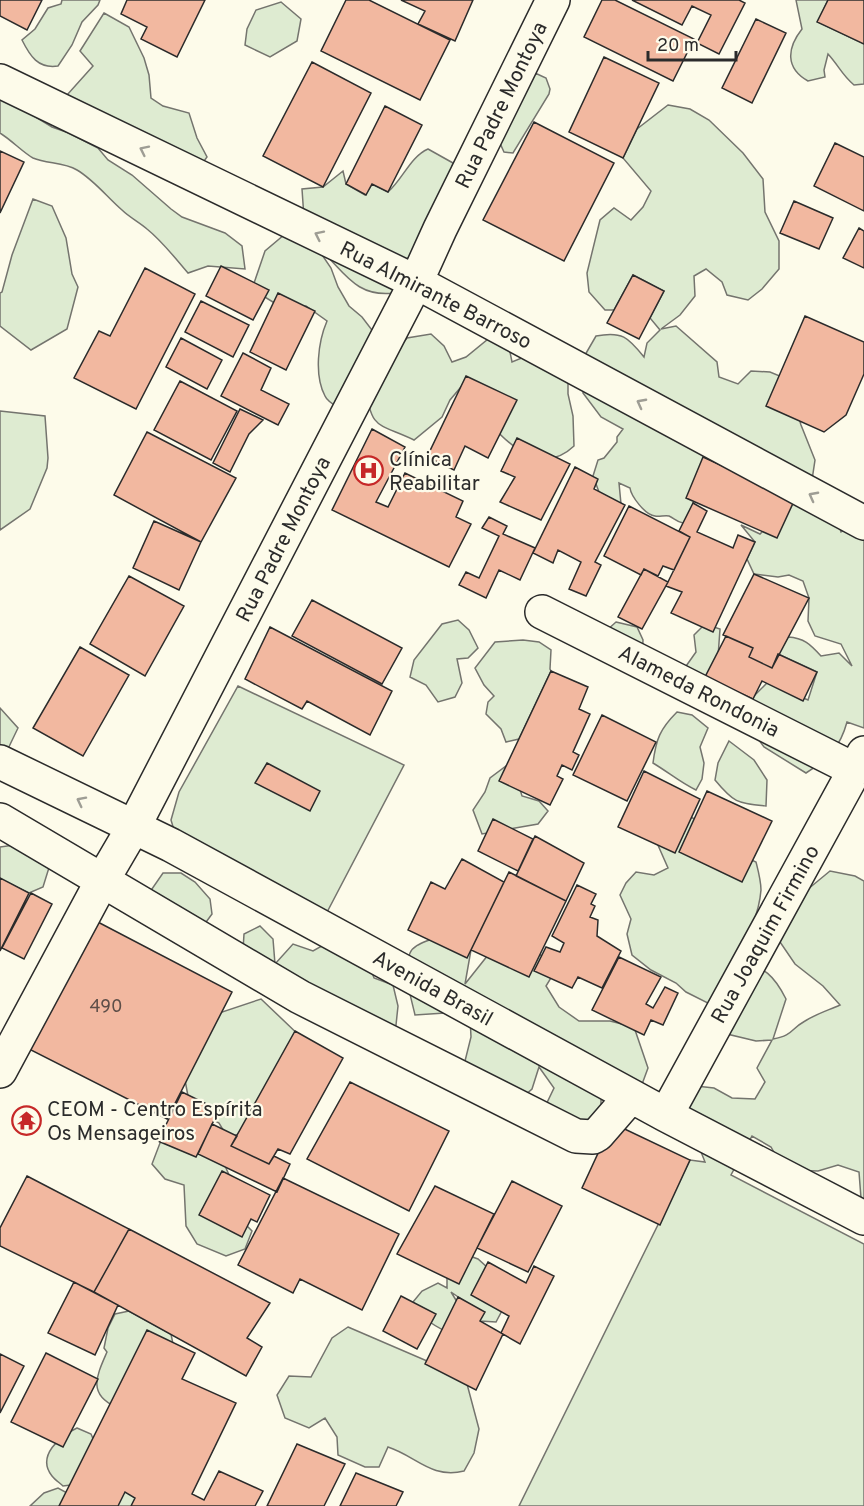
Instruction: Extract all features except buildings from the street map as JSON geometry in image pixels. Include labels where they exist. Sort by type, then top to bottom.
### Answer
[{"type":"street","name":"Rua Padre Montoya","points":[[0,1071],[102,880],[133,828],[416,282],[553,0]]},
{"type":"street","name":"Rua Almirante Barroso","points":[[0,81],[416,282],[864,523]]},
{"type":"street","name":"Alameda Rondonia","points":[[542,612],[859,762]]},
{"type":"street","name":"Avenida Brasil","points":[[0,762],[171,845],[666,1115],[864,1218]]},
{"type":"street","name":"Rua Joaquim Firmino","points":[[666,1115],[859,762]]},
{"type":"street","points":[[0,820],[300,997],[576,1136],[593,1137],[598,1134],[631,1096]]},
{"type":"green space","points":[[62,0],[100,0],[82,22],[72,45],[58,66],[45,65],[32,56],[22,40],[35,29],[48,8],[61,4]]},
{"type":"green space","points":[[796,0],[828,0],[818,22],[864,44],[864,84],[854,85],[828,54],[824,70],[825,77],[808,81],[795,70],[791,50],[802,29]]},
{"type":"green space","points":[[281,2],[301,19],[297,41],[270,57],[245,45],[247,29],[256,10]]},
{"type":"green space","points":[[104,13],[129,27],[144,58],[149,75],[151,98],[163,106],[189,113],[197,138],[207,157],[194,175],[67,95],[93,66],[80,51]]},
{"type":"green space","points":[[535,73],[546,78],[550,89],[549,94],[513,153],[504,152],[499,141]]},
{"type":"green space","points":[[0,100],[13,103],[52,127],[98,148],[108,160],[132,175],[182,217],[225,233],[242,246],[245,269],[208,266],[188,273],[153,234],[125,213],[83,174],[66,166],[33,158],[0,133]]},
{"type":"green space","points":[[668,105],[690,109],[709,120],[743,153],[763,179],[765,212],[779,241],[779,269],[762,289],[748,300],[727,295],[722,282],[706,269],[694,276],[695,296],[680,315],[661,329],[676,326],[717,362],[719,377],[738,384],[751,371],[770,372],[787,379],[815,460],[812,480],[834,508],[841,532],[864,522],[864,728],[847,722],[837,746],[821,763],[806,773],[764,747],[753,732],[684,669],[696,652],[694,635],[705,624],[720,629],[718,657],[752,698],[767,683],[808,700],[817,672],[778,654],[788,637],[806,642],[821,656],[839,653],[852,666],[841,644],[815,636],[808,621],[809,598],[803,581],[789,575],[778,577],[754,574],[747,559],[755,542],[741,525],[760,534],[773,521],[703,488],[693,503],[694,516],[683,523],[669,516],[651,515],[636,500],[630,488],[619,483],[621,504],[599,492],[593,476],[598,460],[604,458],[617,442],[617,437],[623,429],[601,417],[583,393],[585,355],[596,336],[612,334],[629,340],[644,357],[647,343],[660,330],[650,318],[664,291],[633,275],[614,310],[605,310],[589,292],[587,273],[600,220],[614,208],[631,220],[643,207],[651,191],[623,158],[637,129]]},
{"type":"green space","points":[[428,149],[453,163],[450,176],[394,293],[368,291],[358,286],[316,246],[331,268],[338,287],[349,306],[362,317],[375,334],[339,408],[326,398],[319,378],[318,358],[327,321],[306,306],[284,309],[252,289],[265,251],[304,218],[302,189],[323,187],[343,171],[346,184],[365,195],[372,184],[388,192],[416,157]]},
{"type":"green space","points":[[33,199],[52,206],[66,238],[72,274],[78,287],[67,329],[31,350],[0,326],[0,293]]},
{"type":"green space","points":[[431,334],[444,346],[452,362],[466,357],[493,335],[510,352],[512,362],[524,357],[568,382],[573,416],[574,446],[558,457],[542,458],[526,454],[496,430],[461,387],[450,400],[442,417],[414,440],[379,424],[371,412],[366,388],[407,338]]},
{"type":"green space","points":[[0,411],[45,416],[48,458],[47,468],[30,509],[0,530]]},
{"type":"green space","points":[[458,620],[469,630],[478,648],[468,658],[457,659],[462,683],[455,697],[438,702],[426,685],[410,677],[414,660],[442,624]]},
{"type":"green space","points":[[616,622],[637,627],[643,640],[642,662],[596,640]]},
{"type":"green space","points":[[523,640],[539,642],[551,650],[551,671],[519,739],[506,742],[501,729],[486,714],[488,702],[494,696],[484,685],[475,668],[495,642]]},
{"type":"green space","points":[[238,686],[404,765],[325,916],[177,840],[171,820],[179,792]]},
{"type":"green space","points":[[0,708],[18,728],[5,755],[0,757]]},
{"type":"green space","points":[[677,712],[692,715],[708,728],[700,747],[704,763],[702,779],[696,790],[653,763],[660,735]]},
{"type":"green space","points":[[729,741],[754,760],[767,780],[766,806],[737,801],[715,780],[718,763]]},
{"type":"green space","points":[[506,766],[516,776],[522,796],[539,801],[548,811],[538,824],[482,834],[473,810],[485,792],[490,778]]},
{"type":"green space","points":[[688,816],[709,825],[727,849],[756,862],[761,890],[760,899],[752,925],[736,957],[766,972],[776,982],[786,999],[773,1039],[785,1036],[800,1024],[840,1005],[823,986],[795,964],[780,942],[779,913],[830,871],[855,876],[864,881],[864,1200],[861,1198],[859,1172],[838,1165],[818,1171],[784,1170],[771,1147],[752,1136],[731,1175],[864,1244],[864,1506],[519,1506],[690,1160],[705,1162],[692,1129],[671,1117],[687,1085],[714,1088],[732,1098],[755,1099],[765,1082],[757,1068],[772,1040],[756,1041],[727,1034],[722,1021],[708,1003],[651,970],[632,955],[627,934],[631,919],[620,895],[626,883],[636,872],[654,875],[668,868],[657,843]]},
{"type":"green space","points":[[36,842],[52,858],[43,887],[29,893],[7,882],[0,884],[0,847]]},
{"type":"green space","points":[[163,873],[181,873],[195,882],[210,899],[212,914],[201,929],[145,899]]},
{"type":"green space","points":[[260,926],[273,939],[275,964],[293,944],[313,951],[327,943],[368,961],[374,978],[393,985],[398,1006],[396,1025],[387,1032],[243,950],[244,934]]},
{"type":"green space","points":[[429,940],[451,940],[471,950],[465,984],[492,950],[510,946],[547,957],[554,973],[546,986],[559,1007],[579,1021],[610,1021],[634,1027],[648,1068],[641,1087],[618,1097],[601,1100],[601,1125],[543,1111],[554,1088],[539,1067],[532,1089],[508,1110],[464,1065],[471,1037],[470,1017],[459,1009],[445,1013],[415,1015],[408,984],[408,960],[413,948]]},
{"type":"green space","points":[[261,999],[303,1039],[244,1132],[228,1138],[219,1123],[190,1107],[185,1080],[210,1016]]},
{"type":"green space","points":[[171,1129],[187,1143],[220,1155],[235,1188],[238,1217],[252,1231],[245,1249],[226,1256],[197,1244],[186,1226],[184,1185],[165,1179],[152,1164],[160,1143]]},
{"type":"green space","points":[[464,1254],[478,1259],[488,1268],[505,1305],[496,1322],[480,1321],[464,1301],[451,1292],[459,1305],[455,1336],[413,1310],[413,1302],[422,1291],[438,1283],[447,1288],[447,1273]]},
{"type":"green space","points":[[129,1311],[171,1334],[174,1349],[116,1407],[101,1396],[97,1383],[107,1352],[104,1348],[108,1328],[115,1314]]},
{"type":"green space","points":[[348,1327],[434,1364],[463,1369],[479,1429],[474,1453],[464,1471],[442,1472],[388,1447],[379,1467],[365,1467],[338,1455],[337,1437],[325,1418],[309,1428],[285,1418],[277,1395],[289,1376],[311,1377],[332,1338]]},
{"type":"green space","points":[[77,1428],[91,1434],[98,1450],[79,1484],[63,1486],[48,1469],[48,1454],[57,1441]]},
{"type":"green space","points":[[123,1480],[141,1506],[30,1506],[44,1493],[58,1488],[78,1499]]},
{"type":"place","name":"Clínica Reabilitar","points":[[368,471]]},
{"type":"place","name":"CEOM - Centro Espírita Os Mensageiros","points":[[26,1121]]}]
